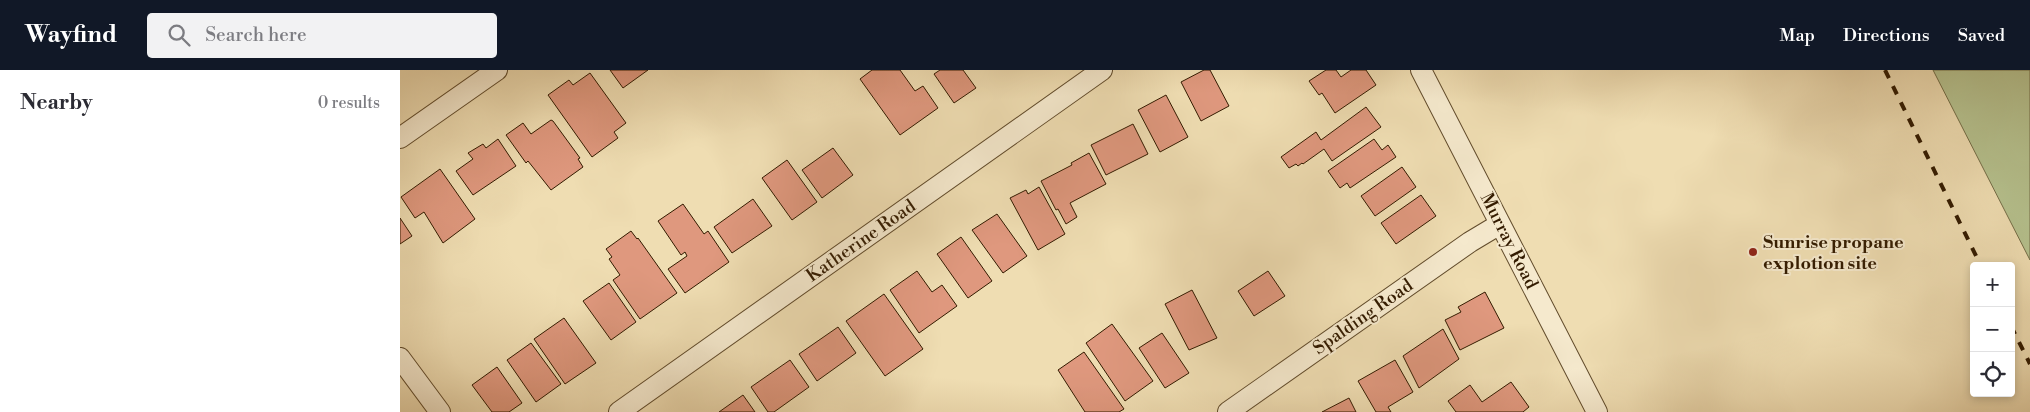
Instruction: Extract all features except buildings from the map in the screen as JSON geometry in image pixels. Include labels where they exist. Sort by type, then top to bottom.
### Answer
[{"type":"street","points":[[400,138],[497,70]]},
{"type":"street","name":"Katherine Road","points":[[620,412],[1102,70]]},
{"type":"street","name":"Murray Road","points":[[1421,70],[1597,412]]},
{"type":"street","name":"Spalding Road","points":[[1228,412],[1454,253],[1500,224]]},
{"type":"street","points":[[400,358],[440,412]]},
{"type":"green space","points":[[1933,70],[2030,70],[2030,260]]},
{"type":"railway","points":[[1885,70],[1979,262]]},
{"type":"railway","points":[[2015,334],[2030,364]]},
{"type":"place","name":"Sunrise propane explotion site","points":[[1753,252]]}]
